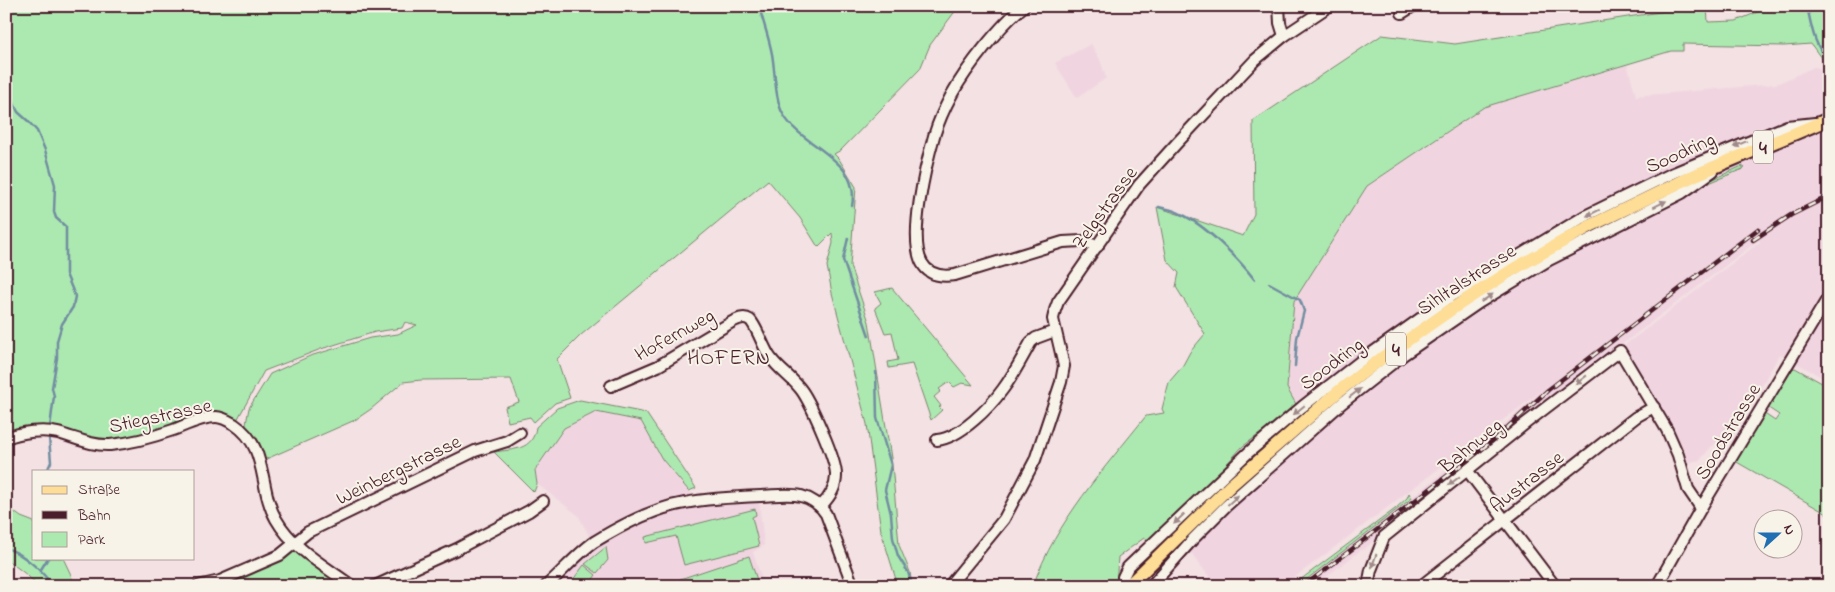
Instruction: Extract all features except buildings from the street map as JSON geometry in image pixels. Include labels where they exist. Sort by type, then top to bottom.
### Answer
[{"type":"main road","name":"Sihltalstrasse","points":[[1126,585],[1138,576],[1230,486],[1339,391],[1382,358],[1482,289],[1598,222],[1693,176],[1798,132],[1826,123]]},
{"type":"street","points":[[1024,6],[989,42],[952,94],[934,135],[921,196],[918,252],[922,264],[927,270],[943,277],[955,276],[1064,242],[1082,241],[1098,246]]},
{"type":"street","points":[[1279,6],[1280,23],[1284,36]]},
{"type":"street","name":"Zelgstrasse","points":[[1055,331],[1054,314],[1058,302],[1139,185],[1255,60],[1284,36],[1329,6]]},
{"type":"street","points":[[1402,13],[1413,6]]},
{"type":"street","name":"Soodring","points":[[1126,585],[1123,577],[1128,566],[1249,452],[1356,366],[1452,296],[1585,216],[1679,171],[1787,126],[1826,123]]},
{"type":"street","name":"Soodring","points":[[1151,586],[1193,539],[1226,506],[1342,404],[1403,356],[1494,293],[1548,260],[1682,193],[1727,162]]},
{"type":"street","name":"Soodstrasse","points":[[1657,586],[1701,508],[1829,296]]},
{"type":"street","name":"Hofernweg","points":[[610,386],[658,366],[732,322],[744,318],[750,320],[771,359],[803,392],[835,462],[836,478],[834,487],[830,496],[821,506]]},
{"type":"street","points":[[937,440],[947,438],[970,422],[1003,389],[1031,342],[1036,338],[1055,331],[1064,366],[1061,382],[1035,460],[1004,519],[949,586]]},
{"type":"street","name":"Bahnweg","points":[[1368,586],[1371,570],[1384,537],[1532,418],[1620,351],[1654,407]]},
{"type":"street","points":[[1654,407],[1678,455],[1688,490],[1701,508]]},
{"type":"street","name":"Austrasse","points":[[1421,586],[1636,417],[1654,407]]},
{"type":"street","name":"Stiegstrasse","points":[[6,438],[13,435],[46,431],[94,444],[110,445],[161,434],[202,419],[218,417],[229,421],[239,427],[254,446],[262,467],[271,506],[276,518],[294,544],[352,586]]},
{"type":"street","name":"Weinbergstrasse","points":[[198,586],[220,581],[280,556],[308,532],[475,451],[507,441],[520,433]]},
{"type":"street","points":[[1468,470],[1556,586]]},
{"type":"street","points":[[546,586],[593,543],[624,525],[660,510],[684,503],[728,497],[793,495],[805,496],[821,506],[826,514],[853,586]]},
{"type":"street","points":[[375,586],[457,549],[529,511],[544,501]]},
{"type":"shaded area","points":[[1091,44],[1100,60],[1106,78],[1077,98],[1055,63]]},
{"type":"shaded area","points":[[1627,64],[1636,96],[1777,84],[1814,67],[1829,71],[1829,381],[1780,354],[1738,426],[1711,447],[1700,460],[1685,463],[1625,345],[1760,242],[1759,240],[1620,346],[1382,533],[1366,548],[1314,586],[1298,586],[1497,431],[1543,390],[1283,586],[1216,586],[1187,547],[1297,406],[1287,388],[1294,301],[1367,186],[1484,107]]},
{"type":"shaded area","points":[[596,412],[641,421],[662,459],[698,501],[759,502],[764,545],[753,552],[764,586],[546,586],[593,543],[578,515],[537,484],[535,470],[564,428]]},
{"type":"green space","points":[[6,6],[959,6],[930,45],[920,69],[841,150],[834,154],[856,187],[850,266],[869,322],[892,464],[899,545],[910,572],[912,586],[898,586],[881,531],[867,424],[832,293],[827,266],[833,243],[832,233],[818,247],[800,218],[768,180],[581,335],[557,359],[570,398],[555,403],[534,422],[530,417],[508,422],[505,407],[519,402],[511,379],[403,382],[355,420],[264,460],[245,429],[249,408],[270,374],[310,356],[370,338],[398,334],[417,325],[405,322],[402,328],[375,332],[321,349],[264,371],[236,422],[217,411],[213,415],[160,432],[101,443],[46,428],[17,440],[6,447]]},
{"type":"green space","points":[[1680,6],[1707,6],[1708,22],[1736,21],[1760,11],[1757,6],[1829,6],[1829,62],[1821,58],[1811,44],[1784,46],[1683,44],[1683,51],[1671,51],[1484,107],[1367,186],[1294,301],[1287,388],[1297,406],[1242,447],[1216,476],[1150,540],[1144,538],[1118,557],[1116,586],[1033,586],[1054,539],[1082,497],[1146,416],[1164,413],[1162,409],[1169,382],[1205,334],[1176,287],[1179,273],[1167,260],[1157,207],[1243,236],[1254,214],[1253,121],[1382,35],[1455,44],[1679,9]]},
{"type":"green space","points":[[1742,166],[1745,168],[1709,183],[1709,181]]},
{"type":"green space","points":[[892,288],[973,385],[962,383],[954,387],[949,382],[939,389],[941,391],[934,397],[942,410],[931,420],[912,364],[889,368],[888,362],[898,360],[892,332],[885,333],[875,308],[881,303],[875,292]]},
{"type":"green space","points":[[1795,368],[1829,387],[1829,515],[1735,461],[1763,413],[1775,421],[1779,415],[1767,407],[1787,373],[1789,374]]},
{"type":"green space","points":[[1321,399],[1248,462],[1136,569],[1134,567],[1265,441]]},
{"type":"green space","points":[[580,400],[646,413],[696,488],[689,491],[662,459],[641,421],[596,412],[564,428],[535,470],[537,484],[534,492],[494,452],[515,449],[526,445],[531,441],[536,427],[557,408]]},
{"type":"green space","points":[[1409,493],[1412,498],[1298,586],[1292,586],[1395,509],[1407,498]]},
{"type":"green space","points":[[6,506],[21,517],[32,521],[32,560],[64,560],[74,586],[38,586],[6,559]]},
{"type":"green space","points":[[755,509],[756,515],[752,517],[759,546],[684,565],[676,536],[646,543],[645,537]]},
{"type":"green space","points":[[606,547],[608,560],[597,573],[585,564]]},
{"type":"green space","points":[[293,549],[345,586],[211,586]]},
{"type":"green space","points":[[749,556],[759,586],[682,586],[680,579]]},
{"type":"green space","points":[[584,565],[596,575],[588,586],[570,586],[569,585]]},
{"type":"waterway","points":[[759,6],[771,48],[780,108],[792,126],[828,155],[848,176],[852,190],[852,206]]},
{"type":"waterway","points":[[1807,6],[1817,42],[1829,60]]},
{"type":"waterway","points":[[6,87],[18,112],[37,131],[45,150],[55,185],[54,212],[56,218],[66,227],[66,274],[75,296],[73,307],[62,324],[57,341],[50,427]]},
{"type":"waterway","points":[[1159,207],[1179,213],[1200,226],[1230,252],[1254,279]]},
{"type":"waterway","points":[[848,238],[843,260],[869,336]]},
{"type":"waterway","points":[[1269,283],[1300,300],[1304,311],[1297,338],[1295,366]]},
{"type":"waterway","points":[[876,372],[877,418],[891,465],[885,490],[891,514],[893,538],[898,556],[908,572],[912,586]]},
{"type":"waterway","points":[[47,470],[51,462],[49,437]]},
{"type":"waterway","points":[[6,548],[19,554],[32,564],[53,586]]},
{"type":"waterway","points":[[40,571],[47,560]]},
{"type":"railway","points":[[1753,240],[1791,215],[1829,196]]},
{"type":"railway","points":[[1304,586],[1495,439],[1548,390],[1758,229]]},
{"type":"district","name":"HOFERN","points":[[729,357]]}]
